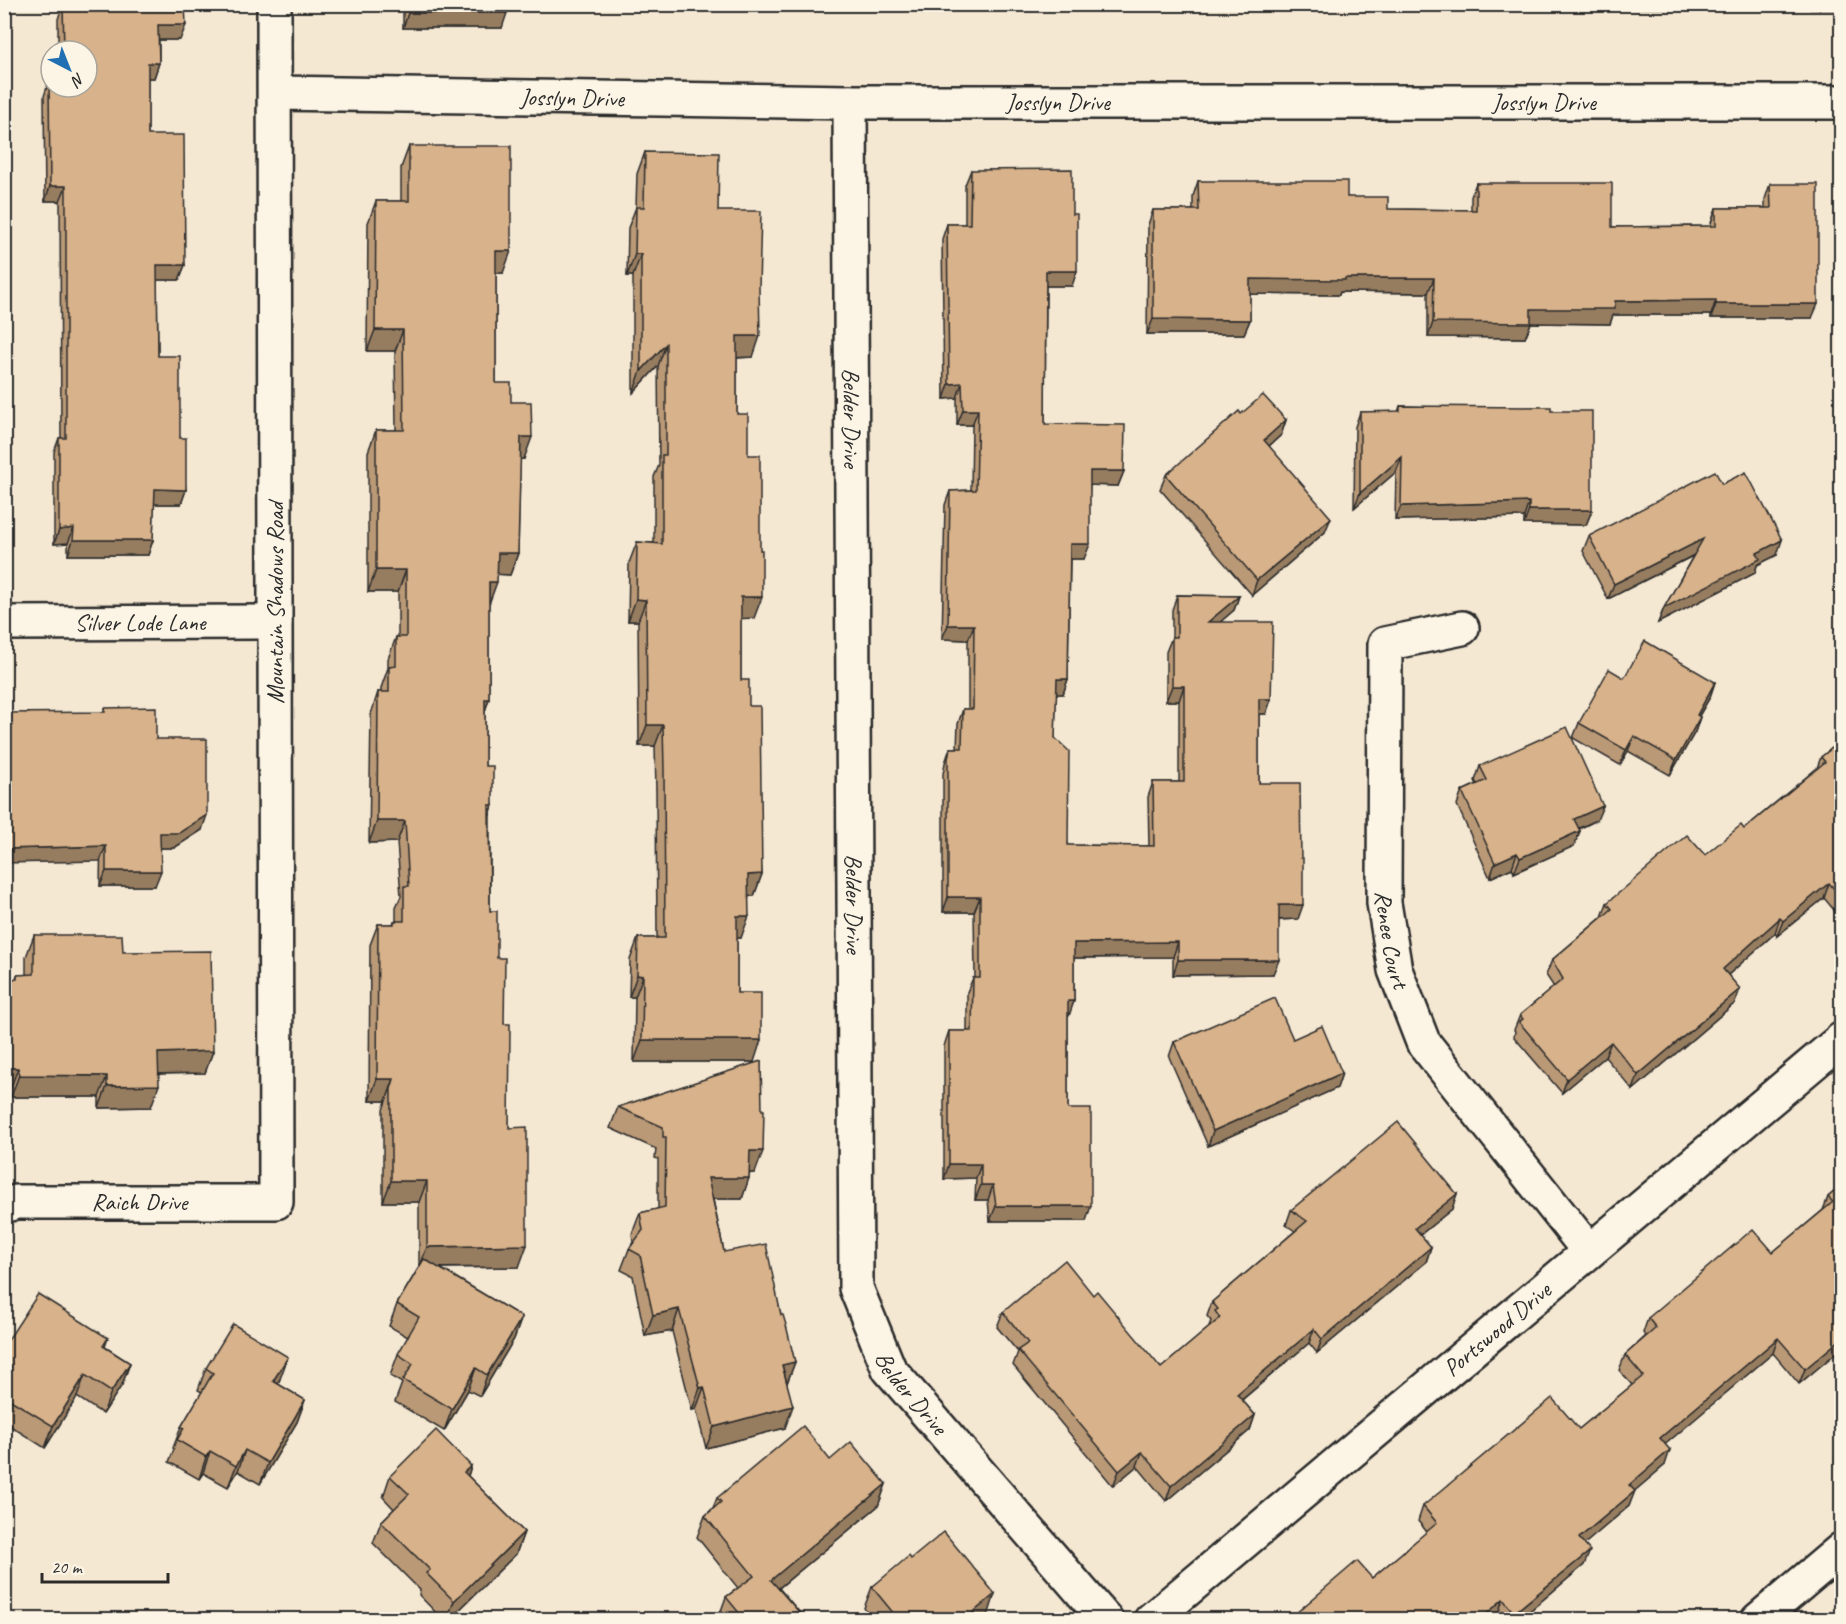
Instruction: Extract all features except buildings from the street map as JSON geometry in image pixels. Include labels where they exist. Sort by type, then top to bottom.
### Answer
[{"type":"street","name":"Mountain Shadows Road","points":[[274,4],[276,1202]]},
{"type":"street","name":"Josslyn Drive","points":[[275,93],[850,102],[1842,102]]},
{"type":"street","name":"Belder Drive","points":[[850,102],[856,1288],[889,1369],[1106,1620]]},
{"type":"street","name":"Silver Lode Lane","points":[[4,623],[275,622]]},
{"type":"street","name":"Renee Court","points":[[1462,628],[1385,644],[1384,903],[1395,970],[1424,1042],[1588,1250]]},
{"type":"street","name":"Portswood Drive","points":[[1151,1620],[1588,1250],[1842,1039]]},
{"type":"street","name":"Raich Drive","points":[[4,1206],[16,1202],[276,1202]]},
{"type":"street","points":[[1758,1620],[1842,1549]]}]
